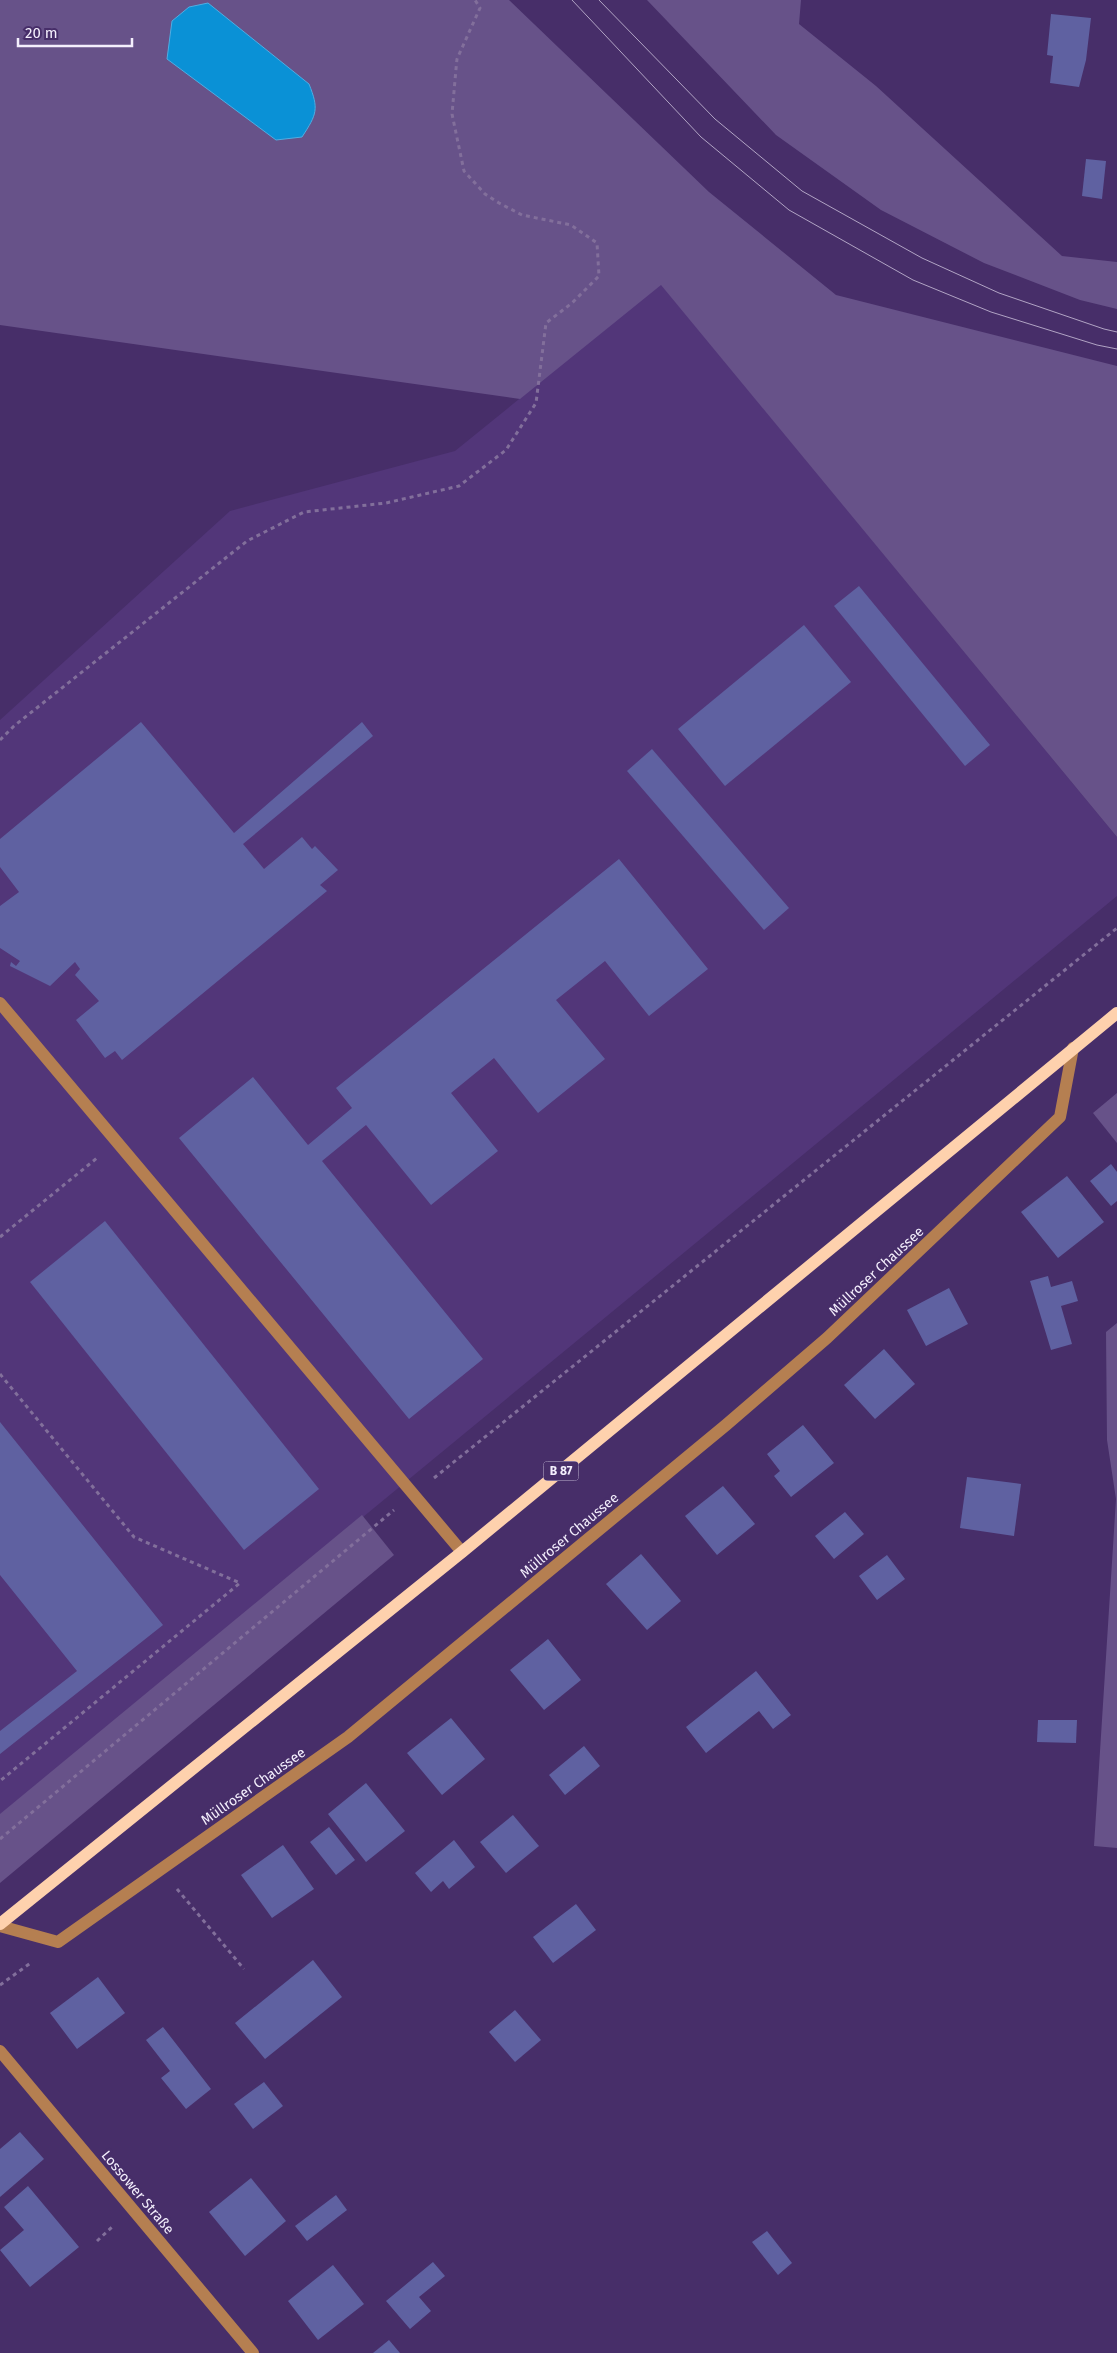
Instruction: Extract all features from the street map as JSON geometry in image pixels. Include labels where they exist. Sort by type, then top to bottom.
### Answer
[{"type":"main road","name":"Müllroser Chaussee","points":[[0,1925],[462,1552],[1117,1013]]},
{"type":"street","points":[[0,1003],[462,1552]]},
{"type":"street","name":"Müllroser Chaussee","points":[[0,1925],[58,1942],[348,1737],[719,1431],[827,1338],[1060,1117],[1073,1048]]},
{"type":"street","name":"Lossower Straße","points":[[0,2051],[253,2353]]},
{"type":"path","points":[[0,740],[14,726],[247,541],[304,512],[386,503],[459,486],[506,450],[536,403],[546,322],[572,304],[600,276],[597,243],[571,225],[522,215],[486,194],[464,171],[452,114],[457,59],[480,8],[475,0]]},
{"type":"path","points":[[0,1839],[414,1494],[1117,928]]},
{"type":"path","points":[[0,1237],[118,1141]]},
{"type":"path","points":[[0,1374],[134,1537],[240,1583],[0,1782]]},
{"type":"path","points":[[161,1870],[244,1969]]},
{"type":"shaded area","points":[[0,0],[509,0],[709,192],[836,295],[1117,366],[1117,837],[661,285],[520,399],[0,325]]},
{"type":"shaded area","points":[[647,0],[801,0],[799,24],[876,86],[1062,256],[1117,262],[1117,309],[1080,300],[984,263],[881,210],[776,135]]},
{"type":"shaded area","points":[[661,284],[1117,837],[1117,896],[0,1816],[0,720],[230,511],[455,451]]},
{"type":"shaded area","points":[[1117,1093],[1117,1143],[1093,1113]]},
{"type":"shaded area","points":[[1117,1323],[1117,1848],[1094,1846],[1116,1499],[1107,1440],[1106,1332]]},
{"type":"shaded area","points":[[362,1515],[394,1555],[0,1883],[0,1814]]},
{"type":"water","points":[[208,3],[309,84],[315,111],[311,123],[302,137],[276,140],[167,59],[172,21],[189,7]]},
{"type":"building","points":[[1051,14],[1091,18],[1086,60],[1079,87],[1050,83],[1053,56],[1047,55]]},
{"type":"building","points":[[1086,159],[1106,161],[1102,199],[1082,196]]},
{"type":"building","points":[[859,586],[990,745],[965,766],[834,606]]},
{"type":"building","points":[[804,625],[851,682],[725,786],[678,729]]},
{"type":"building","points":[[141,722],[234,833],[362,722],[373,736],[243,844],[264,869],[302,837],[312,849],[315,846],[338,870],[320,885],[327,891],[122,1060],[115,1051],[105,1058],[76,1020],[99,1001],[75,975],[80,969],[75,962],[50,986],[10,966],[11,962],[16,966],[20,961],[0,948],[0,906],[19,892],[0,867],[0,839]]},
{"type":"building","points":[[652,749],[789,908],[764,930],[627,771]]},
{"type":"building","points":[[619,859],[708,969],[649,1016],[605,961],[556,1000],[605,1059],[538,1113],[494,1058],[451,1093],[498,1151],[431,1205],[366,1125],[322,1161],[483,1359],[409,1419],[179,1138],[253,1077],[308,1145],[352,1108],[336,1088]]},
{"type":"building","points":[[1111,1164],[1117,1172],[1117,1201],[1111,1206],[1090,1181]]},
{"type":"building","points":[[1067,1176],[1104,1222],[1058,1258],[1021,1212]]},
{"type":"building","points":[[105,1221],[319,1489],[244,1550],[30,1282]]},
{"type":"building","points":[[1048,1276],[1051,1287],[1072,1281],[1078,1301],[1061,1306],[1072,1344],[1051,1350],[1030,1281]]},
{"type":"building","points":[[949,1288],[968,1324],[926,1346],[907,1310]]},
{"type":"building","points":[[884,1349],[915,1384],[875,1419],[844,1385]]},
{"type":"building","points":[[0,1422],[163,1625],[0,1754],[0,1731],[77,1671],[0,1575]]},
{"type":"building","points":[[803,1425],[834,1463],[791,1497],[774,1476],[780,1471],[767,1454]]},
{"type":"building","points":[[967,1477],[1021,1484],[1014,1536],[960,1528]]},
{"type":"building","points":[[723,1486],[755,1524],[717,1555],[685,1516]]},
{"type":"building","points":[[845,1512],[864,1534],[834,1559],[815,1536]]},
{"type":"building","points":[[641,1554],[681,1601],[647,1630],[606,1584]]},
{"type":"building","points":[[887,1555],[905,1579],[877,1600],[859,1576]]},
{"type":"building","points":[[548,1639],[581,1680],[544,1710],[510,1670]]},
{"type":"building","points":[[756,1671],[791,1715],[773,1729],[759,1711],[706,1753],[686,1727]]},
{"type":"building","points":[[451,1718],[485,1759],[442,1795],[407,1753]]},
{"type":"building","points":[[1038,1720],[1077,1720],[1076,1743],[1037,1742]]},
{"type":"building","points":[[584,1746],[600,1766],[565,1795],[549,1775]]},
{"type":"building","points":[[366,1783],[405,1831],[366,1862],[328,1814]]},
{"type":"building","points":[[513,1815],[539,1846],[506,1873],[480,1842]]},
{"type":"building","points":[[329,1827],[355,1860],[336,1875],[310,1842]]},
{"type":"building","points":[[454,1840],[475,1867],[449,1889],[443,1881],[431,1892],[415,1873]]},
{"type":"building","points":[[283,1845],[314,1889],[272,1918],[241,1875]]},
{"type":"building","points":[[576,1904],[596,1930],[553,1963],[533,1937]]},
{"type":"building","points":[[313,1960],[342,1997],[265,2059],[235,2023]]},
{"type":"building","points":[[98,1977],[125,2013],[77,2049],[50,2013]]},
{"type":"building","points":[[515,2010],[541,2040],[515,2062],[489,2032]]},
{"type":"building","points":[[163,2027],[211,2089],[186,2109],[161,2078],[170,2071],[146,2040]]},
{"type":"building","points":[[264,2082],[283,2106],[253,2129],[234,2104]]},
{"type":"building","points":[[20,2132],[44,2159],[0,2197],[0,2149]]},
{"type":"building","points":[[251,2178],[286,2221],[245,2256],[209,2212]]},
{"type":"building","points":[[28,2186],[79,2247],[30,2287],[0,2250],[24,2230],[4,2207]]},
{"type":"building","points":[[336,2195],[347,2210],[307,2241],[295,2226]]},
{"type":"building","points":[[767,2231],[792,2263],[778,2275],[752,2242]]},
{"type":"building","points":[[433,2262],[445,2276],[419,2297],[431,2311],[410,2329],[386,2301]]},
{"type":"building","points":[[333,2265],[364,2304],[318,2340],[288,2301]]},
{"type":"building","points":[[389,2340],[400,2353],[373,2353]]},
{"type":"tram line","points":[[572,0],[701,137],[789,210],[913,280],[991,312],[1097,345],[1117,349]]},
{"type":"tram line","points":[[599,0],[715,119],[802,191],[922,258],[999,293],[1117,332]]}]
